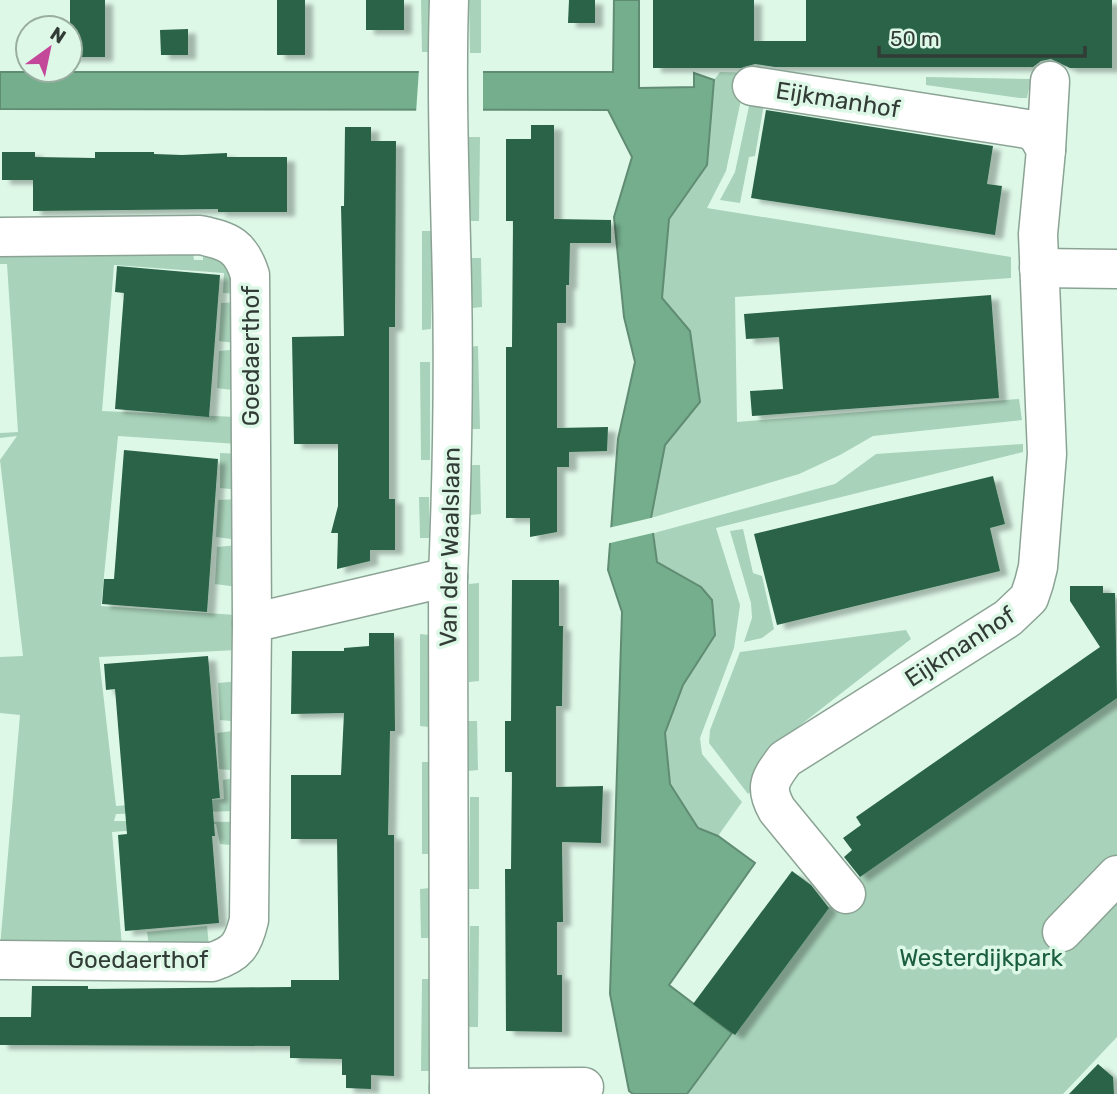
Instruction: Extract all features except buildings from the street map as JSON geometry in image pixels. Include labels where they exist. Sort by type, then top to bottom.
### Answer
[{"type":"street","name":"Van der Waalslaan","points":[[449,0],[447,58],[452,286],[448,577],[449,1091]]},
{"type":"street","points":[[1046,150],[1051,81]]},
{"type":"street","name":"Eijkmanhof","points":[[752,86],[1027,129],[1037,134],[1046,150],[1038,234],[1047,454],[1038,567],[1028,598],[1008,618],[785,759],[769,783],[769,795],[777,810],[846,894]]},
{"type":"street","name":"Goedaerthof","points":[[0,237],[200,235],[220,239],[234,246],[245,259],[250,275],[252,623],[249,920],[245,938],[237,950],[226,958],[212,962],[0,961]]},
{"type":"street","points":[[1039,268],[1117,269]]},
{"type":"street","points":[[252,623],[448,577]]},
{"type":"street","points":[[1062,932],[1117,875]]},
{"type":"street","points":[[449,1091],[584,1087]]},
{"type":"green space","points":[[421,0],[433,0],[433,52],[422,52]]},
{"type":"green space","points":[[469,0],[481,0],[481,53],[470,53]]},
{"type":"green space","points":[[720,72],[757,73],[742,95],[726,171],[707,208],[1011,257],[1011,278],[735,297],[737,422],[1019,399],[1022,420],[873,436],[799,474],[651,518],[665,445],[700,402],[690,331],[662,298],[669,219],[707,165],[714,80]]},
{"type":"green space","points":[[926,77],[1031,79],[1027,98],[1019,98],[926,85]]},
{"type":"green space","points":[[752,92],[766,92],[755,156],[749,157],[740,203],[720,200],[735,172]]},
{"type":"green space","points":[[469,137],[480,137],[479,221],[469,221]]},
{"type":"green space","points":[[422,231],[433,231],[431,329],[422,330]]},
{"type":"green space","points":[[193,251],[194,260],[203,260],[203,251],[230,251],[241,294],[223,293],[224,273],[114,265],[102,411],[237,417],[238,444],[118,436],[101,606],[236,615],[237,650],[99,657],[116,806],[224,799],[223,780],[239,777],[239,811],[116,814],[114,821],[241,822],[241,846],[220,844],[216,824],[112,832],[122,946],[0,947],[20,715],[0,713],[0,657],[23,656],[0,460],[17,436],[0,438],[0,433],[18,432],[7,264],[0,264],[0,253]]},
{"type":"green space","points":[[471,258],[481,258],[482,307],[472,308]]},
{"type":"green space","points":[[242,302],[242,344],[219,341],[221,303]]},
{"type":"green space","points":[[478,346],[480,429],[470,429],[469,347]]},
{"type":"green space","points":[[241,349],[240,391],[217,388],[219,351]]},
{"type":"green space","points":[[420,362],[430,362],[430,460],[421,460]]},
{"type":"green space","points":[[1023,444],[1023,452],[716,528],[740,605],[734,648],[700,738],[702,754],[742,802],[718,836],[698,829],[670,784],[664,733],[683,685],[715,635],[701,587],[657,562],[654,533],[835,484],[876,454]]},
{"type":"green space","points":[[220,453],[241,454],[240,490],[220,488]]},
{"type":"green space","points":[[469,465],[480,465],[481,514],[470,515]]},
{"type":"green space","points":[[419,497],[429,497],[430,538],[420,538]]},
{"type":"green space","points":[[240,499],[239,540],[216,537],[218,500]]},
{"type":"green space","points":[[743,529],[753,573],[762,576],[774,629],[762,638],[744,642],[752,618],[751,603],[730,531]]},
{"type":"green space","points":[[239,545],[238,587],[215,584],[217,547]]},
{"type":"green space","points":[[479,583],[479,681],[469,682],[469,584]]},
{"type":"green space","points":[[906,630],[911,639],[785,737],[764,781],[748,794],[709,743],[710,730],[740,652]]},
{"type":"green space","points":[[420,634],[430,635],[429,727],[420,726]]},
{"type":"green space","points":[[241,681],[241,722],[220,720],[218,683]]},
{"type":"green space","name":"Westerdijkpark","points":[[1117,697],[1117,1037],[1063,1094],[687,1094],[833,902],[855,880]]},
{"type":"green space","points":[[467,721],[477,721],[478,770],[468,771]]},
{"type":"green space","points":[[240,730],[240,771],[219,769],[217,733]]},
{"type":"green space","points":[[422,762],[432,762],[432,854],[422,854]]},
{"type":"green space","points":[[470,797],[479,797],[479,889],[469,889]]},
{"type":"green space","points":[[430,888],[431,938],[421,938],[420,889]]},
{"type":"green space","points":[[207,926],[209,946],[149,946],[147,932]]},
{"type":"green space","points":[[470,926],[479,926],[478,1027],[469,1027]]},
{"type":"green space","points":[[422,979],[432,979],[431,1071],[421,1071]]},
{"type":"shaded area","points":[[614,0],[639,0],[639,88],[694,87],[694,73],[714,80],[707,165],[669,219],[662,298],[690,331],[700,402],[665,445],[651,518],[657,562],[701,587],[712,600],[715,635],[683,685],[665,733],[670,784],[698,828],[718,836],[755,863],[669,985],[732,1033],[687,1094],[633,1094],[629,1091],[610,994],[622,612],[608,570],[618,439],[635,362],[624,317],[614,217],[632,157],[608,110],[0,109],[0,72],[14,72],[14,84],[84,84],[84,72],[613,72]]},
{"type":"pier","points":[[483,68],[483,113],[416,113],[419,69]]},
{"type":"pier","points":[[655,517],[657,532],[606,544],[608,528]]}]
